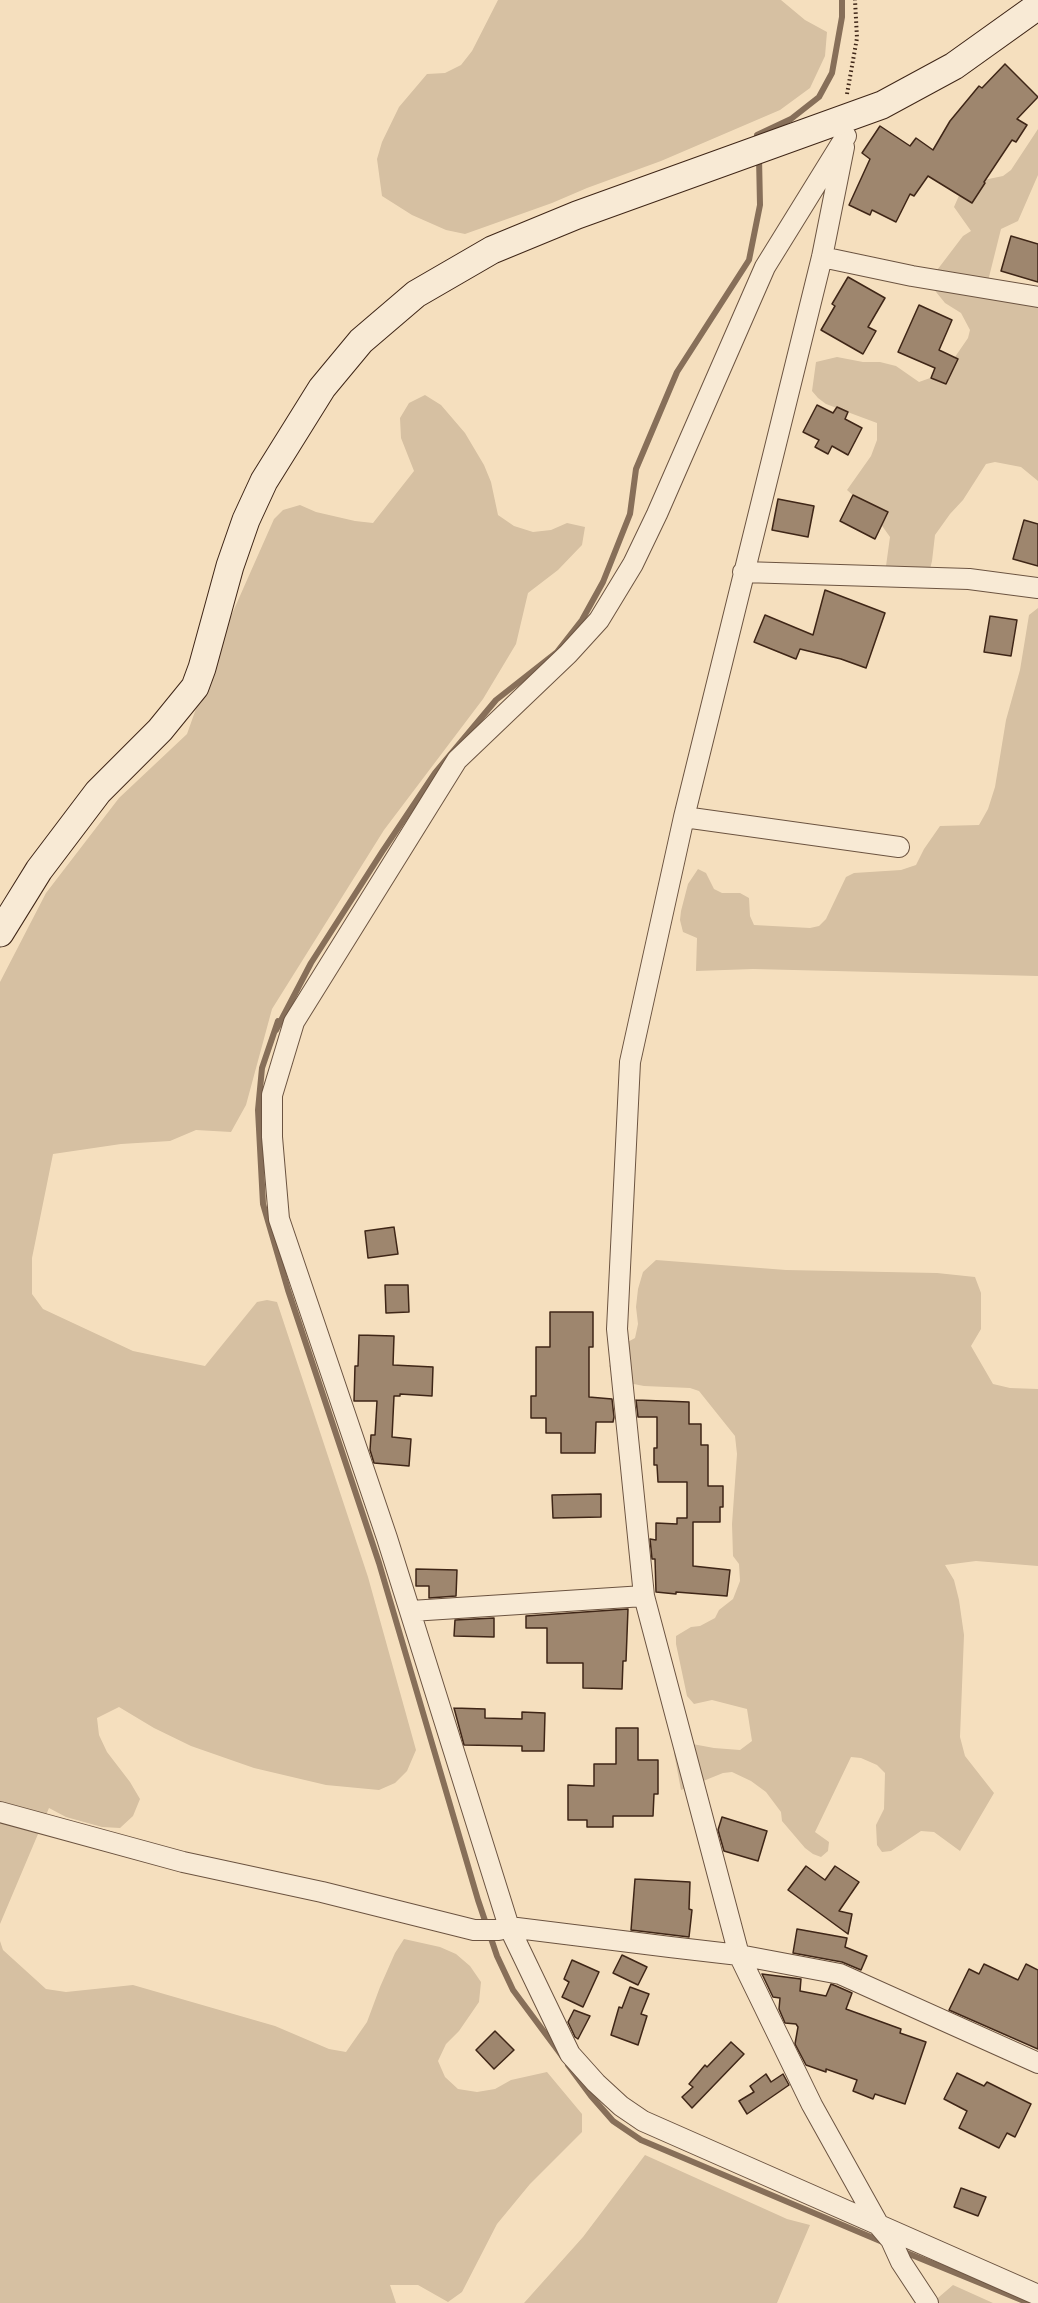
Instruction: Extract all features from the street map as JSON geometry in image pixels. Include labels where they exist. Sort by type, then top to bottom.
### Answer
[{"type":"main road","points":[[0,933],[39,870],[98,792],[160,730],[195,687],[230,566],[246,520],[264,481],[322,388],[361,341],[416,294],[492,250],[577,215],[777,142],[845,127],[954,66],[1038,6]]},
{"type":"street","points":[[845,127],[822,257],[684,817],[630,1062],[617,1329],[644,1596],[739,1955],[812,2105],[901,2262],[928,2303]]},
{"type":"street","points":[[845,127],[765,267],[657,514],[633,564],[599,620],[568,654],[456,760],[294,1022],[272,1095],[272,1137],[279,1219],[411,1611],[504,1929],[570,2054],[621,2106],[652,2125],[886,2233],[1038,2295]]},
{"type":"street","points":[[822,257],[912,276],[1038,297]]},
{"type":"street","points":[[743,572],[941,577],[1038,588]]},
{"type":"street","points":[[684,817],[899,847]]},
{"type":"street","points":[[411,1611],[644,1596]]},
{"type":"street","points":[[0,1812],[183,1862],[322,1892],[474,1930],[504,1929],[739,1955],[840,1974],[1038,2063]]},
{"type":"path","points":[[845,127],[857,38],[855,0]]},
{"type":"shaded area","points":[[498,0],[781,0],[805,20],[827,32],[825,56],[810,88],[780,110],[661,161],[465,234],[446,230],[412,215],[382,196],[377,159],[382,142],[399,107],[427,74],[445,73],[461,65],[472,51]]},
{"type":"shaded area","points":[[1038,129],[1038,175],[1018,221],[1001,229],[988,281],[1003,300],[1038,307],[1038,481],[1021,467],[995,462],[986,464],[963,500],[935,535],[930,569],[892,572],[886,566],[890,537],[873,513],[847,490],[871,456],[877,440],[877,423],[826,404],[818,398],[812,391],[816,362],[837,357],[863,362],[880,362],[896,366],[919,382],[944,373],[968,338],[970,330],[961,313],[945,303],[928,282],[963,236],[971,231],[954,207],[964,184],[1003,176],[1011,170]]},
{"type":"shaded area","points":[[425,395],[441,405],[465,433],[491,482],[498,515],[514,526],[533,532],[551,530],[567,523],[585,527],[582,545],[558,570],[528,593],[516,644],[483,699],[384,830],[272,1009],[246,1105],[231,1132],[196,1130],[170,1141],[121,1144],[53,1154],[32,1258],[32,1294],[43,1309],[133,1351],[205,1366],[257,1302],[267,1300],[277,1302],[368,1577],[416,1750],[407,1771],[395,1783],[379,1790],[326,1785],[254,1768],[191,1746],[119,1707],[97,1718],[99,1735],[107,1752],[140,1799],[133,1816],[120,1828],[102,1827],[66,1817],[49,1808],[0,1924],[0,982],[46,893],[119,798],[187,734],[220,641],[274,519],[283,510],[300,505],[316,512],[373,523],[414,471],[401,438],[400,418],[409,403]]},
{"type":"shaded area","points":[[1038,608],[1038,976],[753,969],[696,971],[697,938],[683,932],[680,920],[688,884],[698,869],[706,873],[714,889],[722,893],[740,893],[749,898],[750,916],[754,925],[810,928],[819,926],[826,919],[846,877],[854,873],[901,870],[916,865],[940,826],[979,825],[988,809],[995,787],[1006,720],[1020,670],[1029,615]]},
{"type":"shaded area","points":[[656,1260],[786,1270],[937,1273],[975,1277],[981,1293],[981,1329],[971,1346],[993,1384],[1010,1388],[1038,1389],[1038,1566],[976,1561],[945,1565],[954,1580],[964,1635],[960,1737],[965,1756],[994,1793],[960,1851],[934,1832],[921,1831],[891,1851],[882,1852],[877,1845],[876,1825],[884,1809],[885,1773],[877,1765],[861,1758],[851,1757],[815,1832],[829,1842],[828,1851],[821,1857],[805,1848],[782,1821],[781,1812],[766,1792],[751,1781],[732,1772],[723,1773],[681,1790],[674,1753],[687,1743],[740,1750],[752,1741],[747,1709],[712,1700],[694,1704],[687,1696],[676,1644],[676,1636],[691,1627],[700,1626],[715,1618],[719,1610],[733,1599],[740,1581],[739,1564],[733,1556],[732,1524],[737,1454],[735,1436],[699,1391],[690,1388],[644,1386],[618,1381],[609,1366],[624,1344],[635,1338],[638,1324],[636,1307],[638,1289],[643,1272]]},
{"type":"shaded area","points":[[404,1939],[440,1947],[456,1954],[470,1966],[481,1982],[479,2002],[459,2031],[446,2044],[438,2061],[445,2077],[458,2089],[477,2092],[495,2089],[511,2080],[547,2072],[582,2114],[582,2132],[530,2184],[497,2224],[462,2292],[448,2302],[418,2285],[390,2285],[396,2303],[0,2303],[0,1941],[3,1950],[46,1989],[66,1992],[133,1985],[275,2026],[329,2049],[346,2052],[367,2022],[395,1953]]},
{"type":"shaded area","points":[[645,2155],[787,2219],[810,2225],[777,2303],[524,2303],[583,2237]]},
{"type":"shaded area","points":[[953,2285],[993,2303],[932,2303]]},
{"type":"building","points":[[1005,64],[1038,97],[1017,119],[1027,125],[1016,142],[1012,140],[972,203],[928,176],[914,196],[910,194],[896,222],[872,210],[870,215],[849,205],[870,159],[862,153],[880,126],[910,146],[916,138],[933,150],[950,121],[979,86],[982,88]]},
{"type":"building","points":[[1011,236],[1038,244],[1038,282],[1001,271]]},
{"type":"building","points":[[848,277],[885,298],[868,327],[876,331],[863,354],[821,330],[835,306],[832,304]]},
{"type":"building","points":[[919,305],[952,320],[939,350],[958,359],[946,384],[931,378],[935,368],[898,352]]},
{"type":"building","points":[[817,405],[833,413],[837,407],[848,412],[845,419],[862,428],[848,455],[832,446],[828,454],[815,447],[819,440],[803,432]]},
{"type":"building","points":[[853,495],[888,512],[875,539],[840,521]]},
{"type":"building","points":[[778,499],[814,506],[808,537],[772,530]]},
{"type":"building","points":[[1024,520],[1038,524],[1038,566],[1013,559]]},
{"type":"building","points":[[825,590],[885,613],[866,668],[800,649],[796,659],[754,642],[765,615],[813,635]]},
{"type":"building","points":[[990,616],[1017,620],[1011,656],[984,652]]},
{"type":"building","points":[[394,1227],[398,1254],[368,1258],[365,1231]]},
{"type":"building","points":[[385,1285],[408,1285],[409,1312],[386,1313]]},
{"type":"building","points":[[550,1312],[593,1312],[593,1347],[589,1347],[589,1397],[612,1399],[614,1417],[613,1422],[596,1422],[595,1453],[561,1453],[561,1433],[546,1433],[546,1418],[531,1418],[531,1396],[536,1396],[536,1347],[550,1347]]},
{"type":"building","points":[[359,1335],[394,1336],[393,1365],[433,1367],[432,1396],[400,1394],[400,1396],[394,1396],[392,1437],[411,1439],[409,1466],[374,1463],[370,1450],[371,1435],[375,1435],[377,1401],[354,1401]]},
{"type":"building","points":[[636,1400],[689,1402],[689,1424],[701,1424],[701,1445],[708,1445],[708,1486],[723,1486],[723,1507],[720,1507],[720,1522],[693,1522],[693,1566],[730,1570],[727,1596],[656,1592],[655,1559],[652,1559],[650,1539],[656,1540],[656,1523],[677,1524],[677,1518],[687,1518],[687,1482],[658,1482],[657,1465],[654,1465],[654,1448],[657,1448],[657,1417],[638,1417]]},
{"type":"building","points":[[601,1494],[601,1517],[553,1518],[552,1495]]},
{"type":"building","points":[[416,1569],[457,1570],[456,1596],[429,1598],[429,1586],[416,1586]]},
{"type":"building","points":[[628,1609],[626,1661],[623,1661],[622,1689],[583,1688],[583,1663],[547,1663],[547,1628],[526,1628],[526,1616]]},
{"type":"building","points":[[494,1618],[494,1637],[454,1636],[455,1620]]},
{"type":"building","points":[[454,1708],[485,1709],[485,1718],[522,1719],[522,1712],[545,1713],[544,1751],[522,1751],[522,1746],[464,1745]]},
{"type":"building","points":[[616,1728],[638,1728],[638,1760],[658,1760],[658,1794],[654,1794],[653,1816],[613,1816],[613,1827],[587,1827],[587,1820],[568,1820],[568,1785],[594,1786],[594,1764],[616,1764]]},
{"type":"building","points":[[722,1817],[767,1831],[758,1861],[724,1851],[718,1830]]},
{"type":"building","points":[[806,1866],[825,1880],[835,1866],[859,1882],[839,1911],[852,1914],[848,1934],[788,1890]]},
{"type":"building","points":[[635,1879],[690,1882],[689,1909],[692,1910],[689,1937],[631,1930]]},
{"type":"building","points":[[797,1929],[847,1938],[845,1947],[867,1956],[861,1970],[842,1962],[793,1953]]},
{"type":"building","points":[[622,1955],[647,1967],[638,1985],[613,1973]]},
{"type":"building","points":[[572,1960],[599,1972],[583,2007],[562,1997],[569,1982],[564,1979]]},
{"type":"building","points":[[984,1964],[1018,1980],[1026,1964],[1038,1970],[1038,2049],[949,2010],[969,1969],[979,1974]]},
{"type":"building","points":[[762,1974],[801,1979],[800,1991],[826,1996],[831,1984],[836,1986],[852,1993],[846,2009],[901,2029],[900,2033],[926,2042],[905,2104],[875,2094],[873,2099],[853,2091],[857,2080],[826,2069],[826,2072],[806,2065],[795,2044],[798,2027],[796,2024],[785,2023],[779,2009],[780,1998],[773,1997]]},
{"type":"building","points":[[630,1987],[649,1994],[641,2014],[647,2016],[638,2045],[611,2035],[619,2007],[622,2008]]},
{"type":"building","points":[[574,2010],[590,2016],[578,2039],[568,2022]]},
{"type":"building","points":[[495,2031],[514,2050],[494,2069],[476,2050]]},
{"type":"building","points":[[731,2042],[744,2054],[692,2108],[682,2097],[693,2087],[689,2084],[705,2065],[707,2067]]},
{"type":"building","points":[[957,2073],[984,2086],[987,2082],[1031,2104],[1015,2137],[1007,2133],[999,2148],[959,2128],[967,2111],[944,2099]]},
{"type":"building","points":[[766,2074],[771,2082],[783,2074],[789,2085],[747,2114],[739,2101],[754,2092],[750,2086]]},
{"type":"building","points":[[961,2188],[986,2197],[978,2216],[954,2207]]},
{"type":"waterway","points":[[757,141],[757,135],[791,119],[819,97],[832,73],[842,17],[842,0]]},
{"type":"waterway","points":[[562,2056],[513,1990],[497,1956],[478,1900],[379,1563],[288,1290],[263,1204],[258,1110],[262,1068],[278,1021],[276,1030],[311,963],[435,773],[496,700],[557,652],[582,620],[603,582],[630,514],[636,469],[677,372],[749,260],[760,205],[759,157]]},
{"type":"waterway","points":[[568,2065],[613,2121],[641,2140],[885,2243]]},
{"type":"waterway","points":[[902,2251],[1029,2303]]}]
